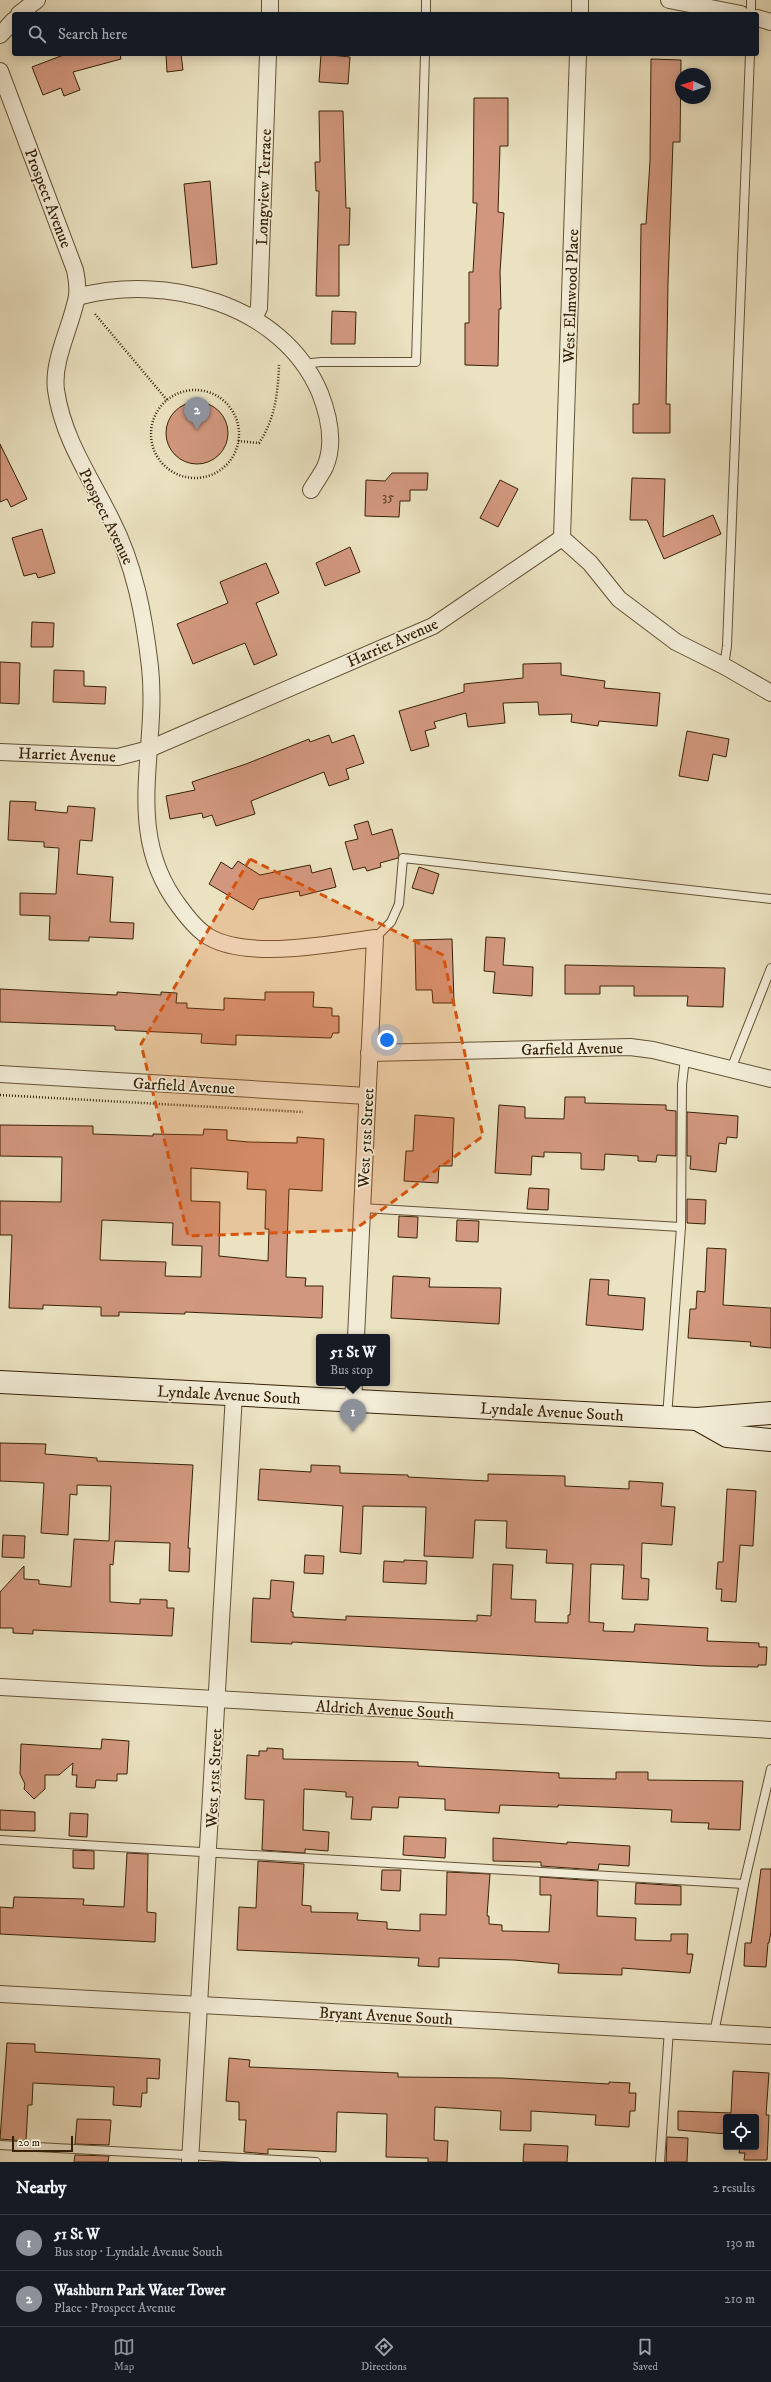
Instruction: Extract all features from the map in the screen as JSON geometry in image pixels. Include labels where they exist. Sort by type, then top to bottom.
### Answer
[{"type":"main road","name":"Lyndale Avenue South","points":[[0,1382],[234,1394],[354,1391],[667,1418],[697,1419],[771,1413]]},
{"type":"main road","name":"Lyndale Avenue South","points":[[697,1419],[727,1436],[771,1440]]},
{"type":"street","points":[[22,12],[37,0]]},
{"type":"street","points":[[270,0],[270,12]]},
{"type":"street","points":[[580,0],[580,12]]},
{"type":"street","points":[[669,0],[731,12]]},
{"type":"street","points":[[724,0],[745,12]]},
{"type":"street","points":[[759,19],[771,22]]},
{"type":"street","points":[[0,35],[12,22]]},
{"type":"street","name":"Longview Terrace","points":[[254,318],[259,308],[268,56]]},
{"type":"street","name":"West Elmwood Place","points":[[562,538],[578,56]]},
{"type":"street","name":"Prospect Avenue","points":[[0,71],[70,251],[75,270],[77,297],[60,361],[56,386],[59,409],[65,431],[111,520],[132,566],[145,620],[151,675],[145,815],[154,860],[168,892],[188,919],[210,937],[229,944],[255,949],[312,947],[375,938]]},
{"type":"street","points":[[77,297],[92,293],[145,289],[183,293],[220,303],[254,318],[288,345],[313,378],[324,404],[331,433],[325,466],[311,490]]},
{"type":"street","points":[[562,538],[590,563],[619,599],[676,642],[724,666],[771,693]]},
{"type":"street","name":"Harriet Avenue","points":[[0,752],[118,757],[149,749],[433,626],[562,538]]},
{"type":"street","name":"West 51st Street","points":[[356,1334],[375,938]]},
{"type":"street","name":"Garfield Avenue","points":[[369,1053],[620,1046],[643,1048],[771,1079]]},
{"type":"street","name":"Garfield Avenue","points":[[0,1074],[367,1096]]},
{"type":"street","name":"West 51st Street","points":[[190,2159],[209,1851],[234,1394]]},
{"type":"street","name":"Aldrich Avenue South","points":[[0,1687],[771,1730]]},
{"type":"street","name":"Bryant Avenue South","points":[[0,1994],[670,2029],[771,2036]]},
{"type":"lane","points":[[426,0],[426,12]]},
{"type":"lane","points":[[751,12],[752,0]]},
{"type":"lane","points":[[302,364],[321,362],[416,362],[425,56]]},
{"type":"lane","points":[[724,666],[727,646],[750,56]]},
{"type":"lane","points":[[375,938],[391,922],[399,904],[403,858],[771,899]]},
{"type":"lane","points":[[731,1069],[771,968]]},
{"type":"lane","points":[[667,1418],[681,1227],[682,1085],[685,1058]]},
{"type":"lane","points":[[362,1208],[681,1227]]},
{"type":"lane","points":[[714,2033],[744,1884],[771,1770]]},
{"type":"lane","points":[[0,1840],[209,1851],[744,1884]]},
{"type":"lane","points":[[660,2162],[670,2029]]},
{"type":"lane","points":[[0,2145],[190,2159],[316,2162]]},
{"type":"path","points":[[95,314],[167,400]]},
{"type":"path","points":[[238,441],[259,443],[265,435],[275,405],[279,363]]},
{"type":"path","points":[[189,391],[202,391],[214,394],[225,402],[233,412],[238,424],[238,441],[233,456],[227,464],[210,475],[190,478],[171,472],[157,457],[151,438],[154,418],[167,400],[176,394],[189,391]]},
{"type":"path","points":[[0,1095],[311,1113]]},
{"type":"highlighted area","points":[[250,859],[443,955],[483,1136],[354,1230],[188,1236],[141,1044]]},
{"type":"building","points":[[61,56],[120,56],[121,59],[73,72],[80,90],[64,96],[61,88],[43,95],[32,67]]},
{"type":"building","points":[[166,56],[181,56],[183,70],[167,72]]},
{"type":"building","points":[[321,56],[350,57],[348,84],[319,82]]},
{"type":"building","points":[[651,59],[681,60],[681,68],[675,68],[675,104],[680,104],[680,142],[673,142],[668,283],[666,404],[670,404],[670,433],[633,433],[633,404],[639,404],[641,224],[646,224],[650,161]]},
{"type":"building","points":[[474,98],[508,98],[508,146],[500,146],[498,212],[504,213],[500,272],[501,309],[499,309],[498,366],[465,365],[465,323],[469,323],[469,272],[473,272],[477,203],[473,203]]},
{"type":"building","points":[[319,111],[343,111],[346,208],[350,208],[349,245],[339,245],[339,296],[316,296],[319,191],[316,191],[315,162],[320,162]]},
{"type":"building","points":[[210,181],[217,264],[192,268],[184,184]]},
{"type":"building","points":[[332,311],[356,312],[355,344],[331,344]]},
{"type":"building","points":[[191,402],[203,402],[219,411],[226,421],[228,433],[226,445],[219,455],[203,464],[191,464],[180,459],[171,450],[166,439],[166,427],[171,416],[180,407]]},
{"type":"building","points":[[0,444],[27,499],[11,507],[7,499],[0,502]]},
{"type":"building","points":[[392,473],[428,473],[427,490],[410,490],[410,501],[400,501],[399,517],[365,516],[366,480],[385,481]]},
{"type":"building","points":[[632,478],[665,479],[663,537],[713,515],[721,534],[664,559],[647,520],[630,520]]},
{"type":"building","points":[[500,480],[518,489],[498,527],[480,518]]},
{"type":"building","points":[[42,529],[55,573],[38,578],[36,573],[24,576],[12,538]]},
{"type":"building","points":[[350,547],[360,572],[325,586],[316,563]]},
{"type":"building","points":[[266,563],[279,593],[256,603],[277,655],[254,665],[245,643],[193,664],[177,624],[228,603],[220,582]]},
{"type":"building","points":[[32,622],[54,623],[53,647],[31,647]]},
{"type":"building","points":[[0,662],[20,663],[19,704],[0,703]]},
{"type":"building","points":[[561,663],[561,675],[605,681],[604,688],[660,693],[657,726],[599,721],[598,726],[571,722],[572,714],[539,715],[538,702],[503,703],[505,723],[468,727],[466,713],[434,722],[436,728],[425,731],[429,746],[411,751],[399,711],[464,692],[464,684],[523,678],[523,664]]},
{"type":"building","points":[[54,670],[84,671],[84,686],[106,687],[105,704],[53,702]]},
{"type":"building","points":[[687,731],[729,739],[726,757],[713,754],[708,781],[679,776]]},
{"type":"building","points":[[329,735],[332,743],[354,735],[364,763],[346,769],[349,779],[329,786],[324,772],[251,801],[255,814],[216,826],[212,815],[203,818],[202,813],[170,819],[166,796],[195,790],[192,782],[246,764],[309,739],[310,742]]},
{"type":"building","points":[[10,801],[36,802],[35,810],[67,813],[68,806],[95,808],[92,841],[80,840],[77,874],[113,877],[110,922],[134,923],[133,939],[89,937],[89,941],[49,940],[50,916],[20,915],[20,893],[56,894],[59,848],[44,847],[44,842],[8,840]]},
{"type":"building","points":[[368,821],[372,835],[392,829],[399,854],[398,858],[380,863],[381,867],[367,871],[365,867],[353,870],[345,842],[358,839],[354,825]]},
{"type":"building","points":[[238,861],[260,875],[310,865],[312,873],[331,868],[336,887],[300,896],[299,891],[259,899],[253,910],[209,884],[221,862],[232,869]]},
{"type":"building","points":[[419,867],[439,874],[433,894],[412,888]]},
{"type":"building","points":[[486,937],[505,938],[503,965],[533,967],[532,996],[493,993],[495,972],[484,971]]},
{"type":"building","points":[[452,939],[454,1003],[433,1003],[432,990],[416,990],[415,940]]},
{"type":"building","points":[[565,965],[725,968],[723,1007],[687,1006],[688,996],[634,996],[634,986],[600,986],[600,994],[565,994]]},
{"type":"building","points":[[0,989],[117,995],[117,992],[161,995],[161,992],[177,993],[176,1003],[187,1003],[187,1008],[224,1010],[224,998],[265,1000],[265,992],[314,992],[313,1007],[332,1008],[332,1016],[339,1016],[339,1033],[333,1033],[331,1038],[236,1035],[236,1045],[201,1043],[202,1034],[115,1030],[115,1026],[0,1022]]},
{"type":"building","points":[[565,1097],[585,1097],[585,1103],[666,1105],[666,1110],[676,1111],[676,1156],[657,1155],[656,1162],[638,1161],[638,1156],[605,1154],[604,1170],[581,1169],[581,1153],[544,1152],[544,1157],[532,1156],[531,1175],[495,1173],[499,1105],[525,1107],[525,1118],[564,1119]]},
{"type":"building","points":[[687,1112],[738,1116],[737,1138],[727,1137],[726,1144],[719,1143],[716,1172],[690,1169],[691,1156],[687,1156]]},
{"type":"building","points":[[415,1115],[454,1118],[452,1166],[439,1166],[438,1183],[404,1181],[406,1151],[413,1151]]},
{"type":"building","points":[[0,1125],[93,1126],[93,1134],[153,1136],[153,1134],[203,1135],[204,1129],[227,1130],[227,1140],[249,1142],[297,1143],[297,1137],[324,1139],[322,1191],[289,1189],[286,1277],[306,1278],[305,1286],[323,1286],[322,1318],[185,1312],[185,1314],[119,1312],[119,1316],[101,1316],[101,1307],[43,1305],[43,1309],[9,1308],[12,1235],[0,1235],[0,1201],[61,1202],[62,1157],[0,1156]],"holes":[[[191,1168],[248,1172],[247,1189],[266,1190],[265,1229],[269,1229],[268,1261],[219,1256],[220,1202],[191,1201]],[[102,1220],[173,1223],[172,1245],[202,1246],[201,1277],[165,1276],[166,1262],[100,1260]]]},
{"type":"building","points":[[529,1188],[549,1189],[548,1210],[527,1209]]},
{"type":"building","points":[[687,1199],[706,1200],[705,1224],[687,1223]]},
{"type":"building","points":[[399,1216],[418,1217],[417,1238],[398,1237]]},
{"type":"building","points":[[457,1220],[479,1221],[478,1242],[456,1241]]},
{"type":"building","points":[[707,1248],[726,1249],[723,1305],[771,1308],[771,1348],[750,1346],[751,1342],[688,1338],[690,1309],[696,1309],[697,1291],[705,1292]]},
{"type":"building","points":[[393,1276],[430,1278],[429,1287],[501,1288],[499,1324],[391,1318]]},
{"type":"building","points":[[590,1279],[609,1280],[608,1295],[645,1298],[643,1330],[586,1325]]},
{"type":"building","points":[[0,1443],[46,1444],[45,1454],[97,1458],[97,1461],[193,1465],[188,1548],[190,1548],[189,1572],[169,1571],[170,1543],[115,1541],[113,1565],[110,1564],[110,1602],[140,1604],[140,1599],[167,1600],[167,1608],[174,1608],[172,1636],[33,1630],[33,1634],[13,1633],[13,1628],[0,1628],[0,1592],[24,1566],[24,1579],[39,1580],[39,1584],[71,1587],[74,1539],[109,1541],[111,1486],[77,1485],[77,1495],[70,1494],[68,1535],[41,1533],[44,1483],[0,1481]]},
{"type":"building","points":[[311,1465],[340,1466],[340,1473],[408,1475],[408,1477],[488,1481],[488,1474],[565,1476],[565,1486],[629,1489],[629,1481],[663,1483],[661,1506],[675,1507],[672,1545],[642,1543],[641,1578],[649,1579],[648,1600],[622,1599],[624,1565],[591,1564],[589,1622],[604,1623],[603,1631],[634,1632],[635,1624],[708,1628],[707,1641],[759,1643],[759,1647],[767,1647],[766,1665],[758,1665],[758,1667],[706,1666],[292,1642],[292,1644],[251,1642],[253,1598],[270,1599],[271,1580],[294,1582],[291,1612],[293,1612],[293,1617],[346,1620],[346,1616],[477,1621],[477,1615],[491,1616],[493,1564],[513,1565],[511,1599],[536,1600],[535,1622],[568,1623],[568,1615],[570,1615],[573,1564],[546,1563],[547,1550],[506,1548],[507,1521],[475,1520],[473,1558],[424,1556],[426,1507],[363,1506],[361,1554],[340,1552],[343,1506],[258,1500],[260,1469],[311,1472]]},
{"type":"building","points":[[727,1489],[756,1491],[753,1546],[740,1545],[736,1602],[721,1601],[722,1589],[716,1589],[718,1562],[723,1562]]},
{"type":"building","points":[[3,1535],[25,1536],[24,1558],[2,1557]]},
{"type":"building","points":[[305,1555],[324,1556],[323,1574],[304,1573]]},
{"type":"building","points":[[404,1560],[427,1561],[426,1584],[383,1582],[384,1561],[404,1562]]},
{"type":"building","points":[[102,1739],[129,1741],[127,1774],[117,1774],[117,1781],[96,1780],[95,1788],[76,1787],[77,1775],[72,1775],[73,1763],[59,1775],[45,1775],[45,1789],[34,1799],[24,1789],[25,1784],[20,1774],[21,1744],[101,1749]]},
{"type":"building","points":[[267,1748],[283,1749],[283,1759],[418,1762],[418,1766],[559,1773],[559,1778],[616,1779],[616,1772],[648,1772],[648,1780],[743,1781],[740,1830],[708,1829],[709,1823],[671,1822],[672,1810],[558,1805],[558,1807],[500,1805],[499,1813],[445,1810],[445,1799],[399,1797],[398,1808],[372,1807],[371,1820],[351,1819],[353,1797],[346,1797],[346,1792],[304,1789],[303,1830],[329,1832],[328,1851],[305,1849],[305,1853],[262,1850],[264,1800],[245,1799],[247,1755],[259,1756],[259,1751],[267,1751]]},
{"type":"building","points":[[0,1810],[35,1812],[35,1831],[0,1830]]},
{"type":"building","points":[[70,1813],[88,1814],[87,1837],[69,1836]]},
{"type":"building","points":[[404,1836],[446,1838],[445,1858],[403,1855]]},
{"type":"building","points":[[493,1838],[567,1844],[567,1842],[630,1846],[629,1866],[599,1864],[598,1870],[541,1866],[541,1862],[493,1861]]},
{"type":"building","points":[[73,1850],[94,1851],[94,1869],[73,1868]]},
{"type":"building","points":[[127,1853],[148,1854],[147,1912],[156,1913],[155,1942],[0,1934],[0,1907],[13,1908],[14,1897],[84,1899],[83,1905],[124,1907]]},
{"type":"building","points":[[258,1861],[304,1864],[302,1905],[311,1906],[311,1912],[358,1913],[357,1920],[387,1922],[387,1929],[420,1931],[420,1914],[446,1915],[447,1872],[490,1874],[487,1916],[489,1916],[489,1924],[502,1925],[502,1931],[549,1932],[551,1895],[540,1895],[540,1877],[598,1881],[597,1916],[636,1918],[635,1940],[671,1941],[671,1934],[688,1934],[687,1954],[693,1954],[690,1973],[622,1968],[622,1975],[558,1973],[559,1964],[514,1960],[439,1958],[439,1967],[418,1966],[419,1958],[237,1950],[239,1907],[256,1908]]},
{"type":"building","points":[[761,1869],[771,1869],[771,1931],[768,1943],[766,1967],[744,1966],[745,1943],[751,1943]]},
{"type":"building","points":[[382,1870],[401,1870],[400,1891],[381,1890]]},
{"type":"building","points":[[636,1883],[681,1886],[681,1905],[635,1904]]},
{"type":"building","points":[[7,2043],[35,2044],[35,2052],[160,2059],[159,2079],[147,2078],[147,2093],[142,2093],[141,2107],[113,2105],[114,2087],[33,2083],[32,2105],[28,2105],[26,2141],[0,2139]]},
{"type":"building","points":[[229,2058],[250,2060],[249,2067],[398,2073],[398,2077],[502,2078],[609,2084],[609,2082],[630,2083],[629,2093],[636,2093],[635,2111],[630,2111],[629,2127],[595,2125],[596,2115],[531,2111],[531,2131],[500,2130],[501,2111],[435,2107],[434,2140],[448,2141],[447,2162],[428,2162],[428,2158],[386,2157],[387,2114],[337,2112],[336,2152],[268,2149],[268,2154],[244,2152],[246,2120],[239,2120],[239,2102],[226,2101]]},
{"type":"building","points":[[733,2071],[769,2073],[766,2115],[769,2115],[767,2160],[744,2160],[745,2153],[739,2153],[740,2150],[759,2150],[759,2114],[723,2114],[723,2134],[678,2130],[678,2111],[731,2113]]},
{"type":"building","points":[[77,2119],[111,2120],[109,2145],[75,2144]]},
{"type":"building","points":[[667,2137],[688,2138],[687,2162],[666,2162]]},
{"type":"building","points":[[524,2144],[568,2146],[567,2162],[523,2162]]},
{"type":"building","points":[[75,2155],[109,2156],[108,2162],[74,2162]]},
{"type":"place","name":"Washburn Park Water Tower","points":[[197,430]]},
{"type":"place","name":"51 St W","points":[[353,1432]]}]
